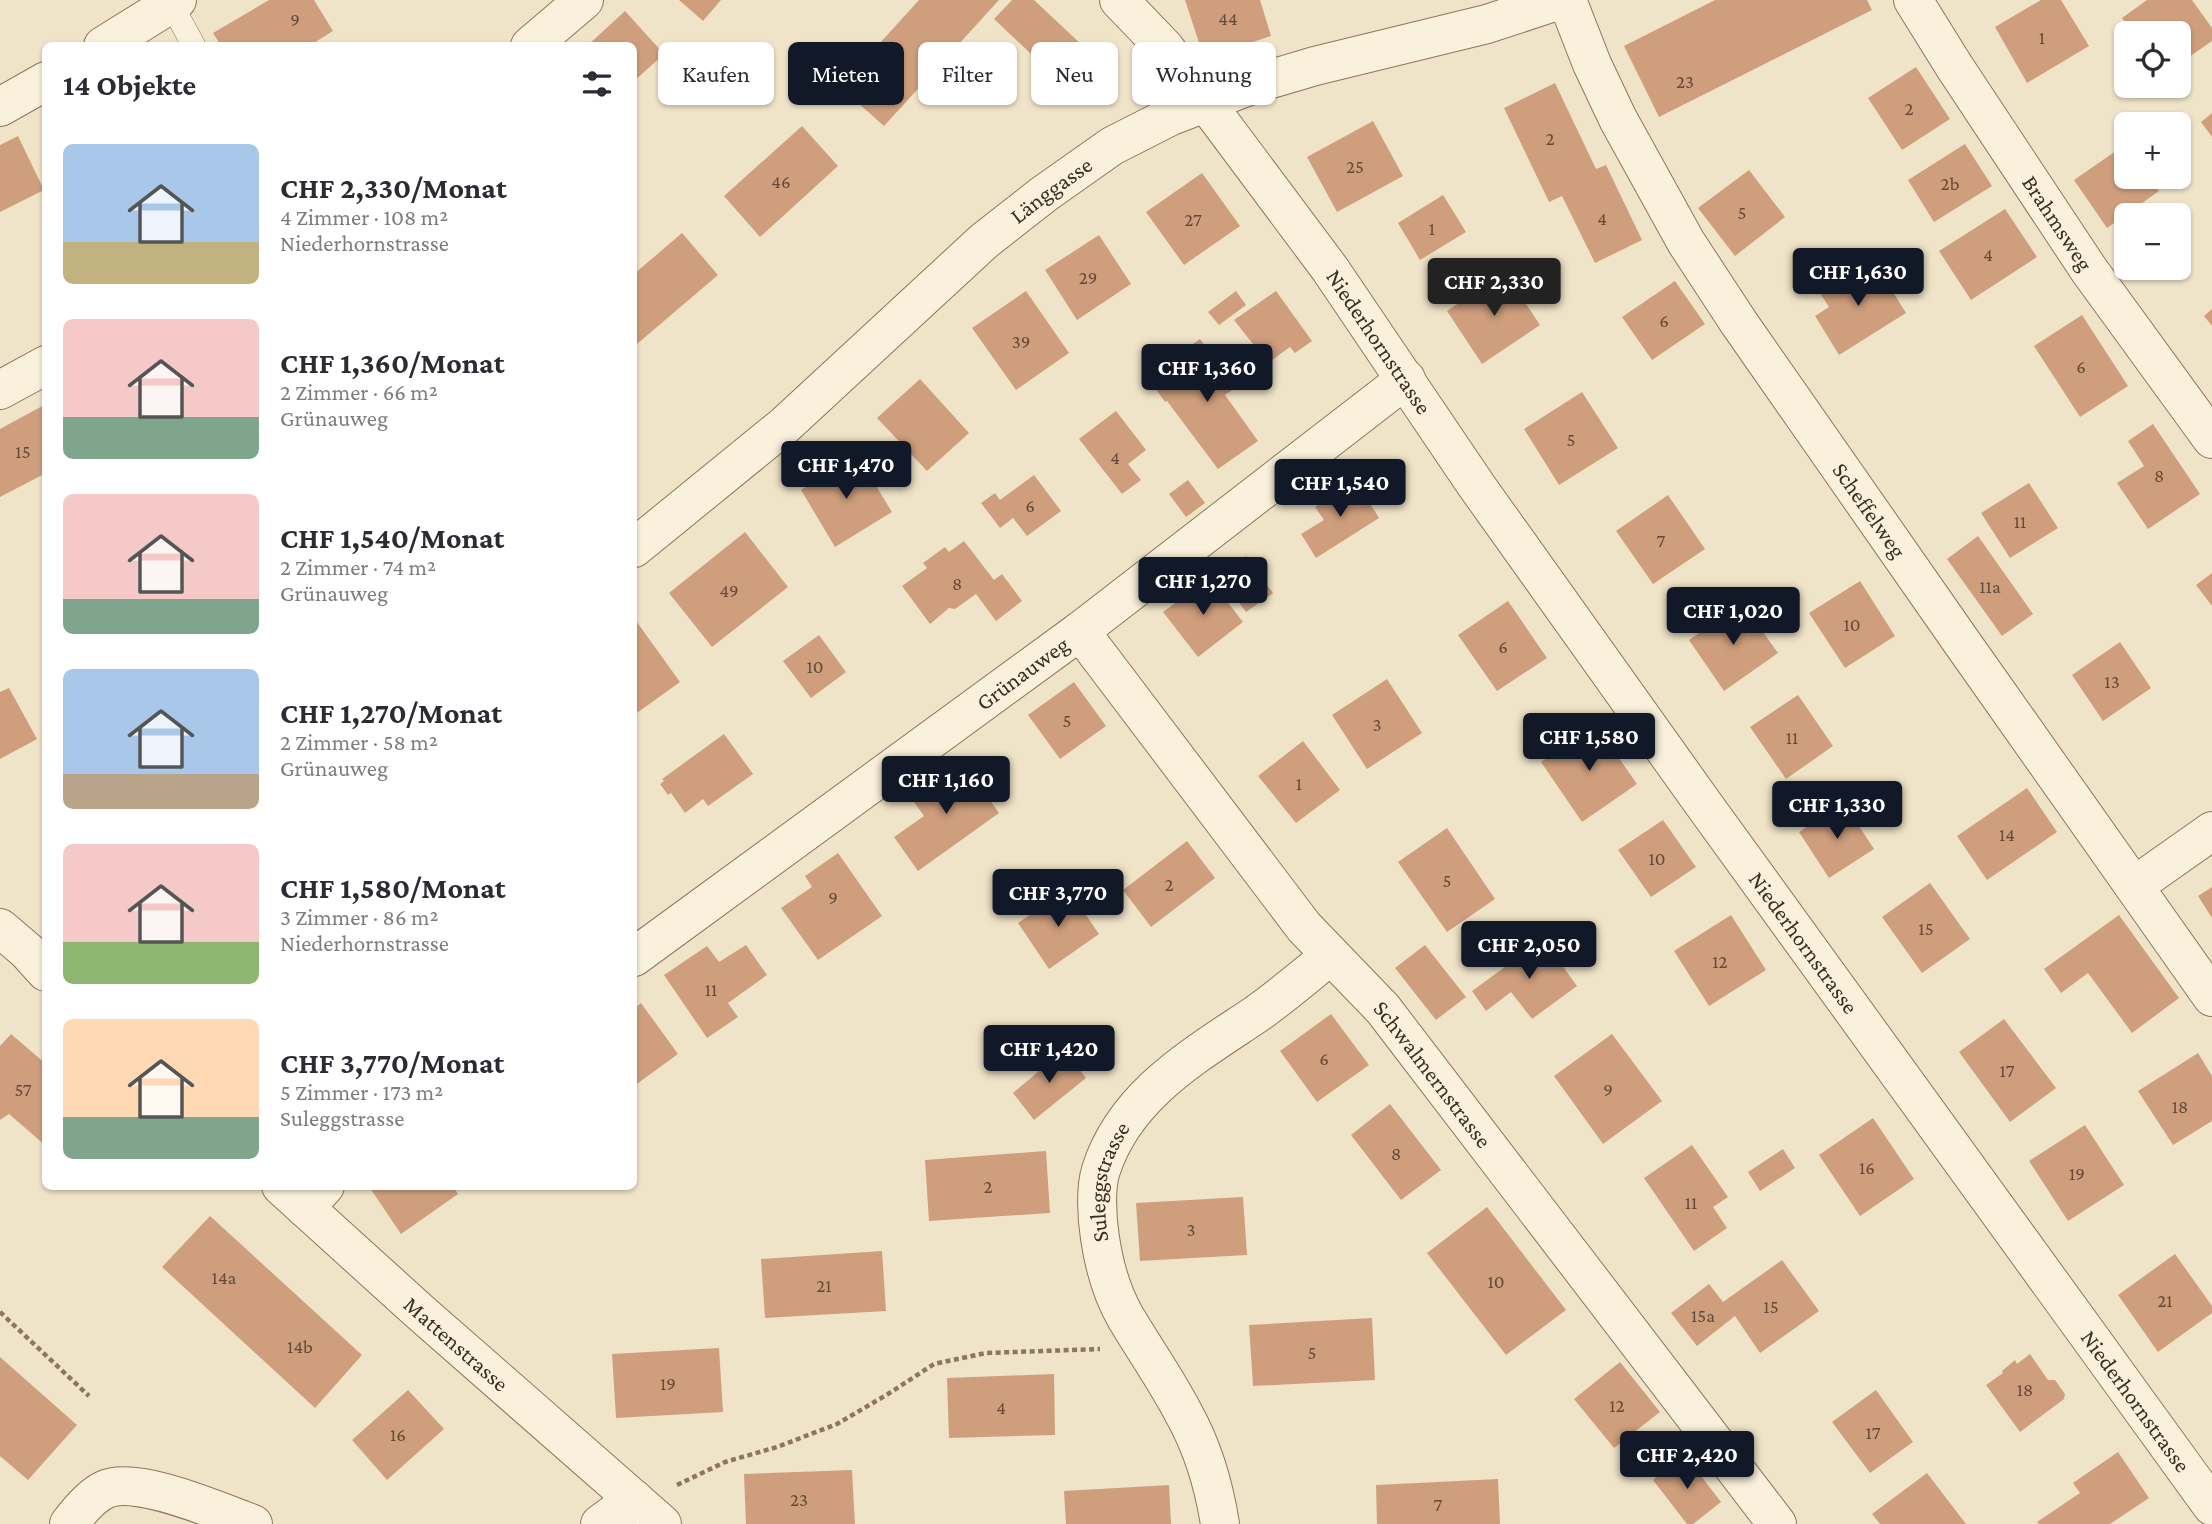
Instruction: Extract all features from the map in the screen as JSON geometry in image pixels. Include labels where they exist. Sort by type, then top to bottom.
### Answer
[{"type":"street","points":[[535,42],[583,0]]},
{"type":"street","name":"Niederhornstrasse","points":[[1119,0],[1159,42]]},
{"type":"street","name":"Länggasse","points":[[1276,77],[1487,24],[1560,0]]},
{"type":"street","name":"Scheffelweg","points":[[1567,0],[1592,64],[1618,119],[1686,242],[1739,323],[2212,997]]},
{"type":"street","name":"Brahmsweg","points":[[1913,0],[2089,270],[2212,439]]},
{"type":"street","points":[[109,42],[172,1]]},
{"type":"street","points":[[0,107],[42,83]]},
{"type":"street","name":"Länggasse","points":[[637,546],[785,425],[1013,217],[1112,146],[1196,105]]},
{"type":"street","name":"Niederhornstrasse","points":[[1208,105],[1330,269],[1476,485],[1702,802],[2212,1506]]},
{"type":"street","points":[[0,390],[42,367]]},
{"type":"street","name":"Grünauweg","points":[[637,955],[1080,631],[1406,379]]},
{"type":"street","name":"Schwalmernstrasse","points":[[1080,631],[1297,918],[1382,1009],[1777,1524]]},
{"type":"street","points":[[2133,886],[2212,831]]},
{"type":"street","name":"Suleggstrasse","points":[[1220,1524],[1208,1469],[1189,1426],[1124,1314],[1104,1265],[1097,1218],[1100,1172],[1114,1140],[1137,1106],[1160,1082],[1258,1012],[1330,956]]},
{"type":"street","name":"Mattenstrasse","points":[[304,1194],[648,1512]]},
{"type":"street","points":[[69,1524],[79,1510],[105,1489],[133,1485],[166,1493],[253,1524]]},
{"type":"street","points":[[600,1524],[648,1512]]},
{"type":"lane","points":[[172,1],[192,42]]},
{"type":"path","points":[[0,1312],[89,1395]]},
{"type":"path","points":[[648,1512],[679,1483],[725,1462],[777,1447],[837,1424],[934,1364],[986,1353],[1144,1348]]},
{"type":"building","points":[[269,0],[314,0],[333,31],[315,42],[219,42],[213,33]]},
{"type":"building","points":[[679,0],[721,0],[703,21]]},
{"type":"building","points":[[919,0],[999,0],[961,42],[918,42],[918,89],[904,104],[904,42],[881,42]]},
{"type":"building","points":[[1012,0],[1034,0],[1079,42],[1031,42],[1031,54],[994,19]]},
{"type":"building","points":[[1185,0],[1260,0],[1271,36],[1253,42],[1199,42]]},
{"type":"building","points":[[1715,0],[1867,0],[1872,10],[1659,117],[1624,46]]},
{"type":"building","points":[[2041,0],[2061,0],[2089,46],[2027,83],[1995,27]]},
{"type":"building","points":[[2147,0],[2192,0],[2212,28],[2212,41],[2191,56],[2191,21],[2124,21],[2122,18]]},
{"type":"building","points":[[625,11],[658,47],[658,59],[637,78],[637,42],[591,42]]},
{"type":"building","points":[[1916,67],[1950,119],[1902,150],[1868,98]]},
{"type":"building","points":[[1555,83],[1596,169],[1606,165],[1642,240],[1595,263],[1562,196],[1549,202],[1504,108]]},
{"type":"building","points":[[860,105],[903,105],[884,126]]},
{"type":"building","points":[[2212,113],[2212,137],[2201,122]]},
{"type":"building","points":[[1373,121],[1403,176],[1337,212],[1307,157]]},
{"type":"building","points":[[802,126],[838,166],[760,237],[724,196]]},
{"type":"building","points":[[18,136],[42,191],[0,212],[0,145]]},
{"type":"building","points":[[1965,144],[1992,186],[1934,222],[1908,180]]},
{"type":"building","points":[[2114,152],[2114,189],[2159,191],[2142,203],[2114,203],[2114,223],[2107,228],[2074,180]]},
{"type":"building","points":[[1749,170],[1785,217],[1735,256],[1698,208]]},
{"type":"building","points":[[1202,173],[1240,226],[1184,265],[1146,212]]},
{"type":"building","points":[[1443,195],[1466,232],[1420,260],[1398,223]]},
{"type":"building","points":[[2005,209],[2037,257],[1971,300],[1939,251]]},
{"type":"building","points":[[682,233],[718,275],[637,344],[637,271]]},
{"type":"building","points":[[1099,235],[1131,284],[1077,320],[1045,270]]},
{"type":"building","points":[[1873,260],[1906,313],[1839,355],[1815,316],[1829,307],[1820,293]]},
{"type":"building","points":[[1505,272],[1540,325],[1482,364],[1447,311]]},
{"type":"building","points":[[1675,281],[1705,324],[1652,360],[1622,317]]},
{"type":"building","points":[[1026,291],[1069,353],[1016,390],[972,328]]},
{"type":"building","points":[[1236,291],[1246,305],[1219,325],[1208,312]]},
{"type":"building","points":[[1276,291],[1312,341],[1295,353],[1290,347],[1268,363],[1234,320]]},
{"type":"building","points":[[2212,309],[2212,326],[2204,316]]},
{"type":"building","points":[[2082,315],[2128,386],[2080,417],[2034,346]]},
{"type":"building","points":[[1200,339],[1211,354],[1201,362],[1207,371],[1226,356],[1245,381],[1225,395],[1258,441],[1218,469],[1151,382],[1194,351],[1190,346]]},
{"type":"building","points":[[920,379],[969,433],[927,471],[877,418]]},
{"type":"building","points":[[1582,392],[1618,448],[1559,485],[1524,429]]},
{"type":"building","points":[[42,406],[42,475],[0,497],[0,429]]},
{"type":"building","points":[[1116,411],[1146,450],[1128,464],[1141,480],[1122,494],[1079,439]]},
{"type":"building","points":[[2153,424],[2200,494],[2148,529],[2117,483],[2144,466],[2128,441]]},
{"type":"building","points":[[857,455],[892,512],[835,547],[801,490]]},
{"type":"building","points":[[1034,475],[1061,511],[1027,536],[1013,518],[1000,528],[981,503],[995,493],[1000,500]]},
{"type":"building","points":[[1188,480],[1205,503],[1186,517],[1169,494]]},
{"type":"building","points":[[1356,481],[1379,518],[1316,558],[1301,534],[1324,520],[1315,507]]},
{"type":"building","points":[[2029,483],[2058,528],[2010,558],[1981,513]]},
{"type":"building","points":[[1668,495],[1705,549],[1653,584],[1616,531]]},
{"type":"building","points":[[745,532],[788,587],[712,647],[669,593]]},
{"type":"building","points":[[1978,536],[2033,614],[2002,636],[1947,559]]},
{"type":"building","points":[[964,541],[994,580],[1002,574],[1022,601],[996,621],[976,594],[955,609],[949,608],[930,624],[902,586],[927,568],[923,563],[945,547],[949,552]]},
{"type":"building","points":[[1246,556],[1273,593],[1246,612],[1219,576]]},
{"type":"building","points":[[2212,573],[2212,606],[2196,585]]},
{"type":"building","points":[[1209,578],[1243,622],[1198,657],[1163,612]]},
{"type":"building","points":[[1860,581],[1895,636],[1845,668],[1809,613]]},
{"type":"building","points":[[1508,601],[1547,658],[1497,691],[1458,635]]},
{"type":"building","points":[[1742,603],[1778,653],[1724,691],[1689,640]]},
{"type":"building","points":[[637,622],[680,682],[637,713]]},
{"type":"building","points":[[819,635],[846,672],[811,698],[783,661]]},
{"type":"building","points":[[2120,642],[2151,688],[2103,721],[2072,675]]},
{"type":"building","points":[[1387,679],[1422,733],[1367,769],[1332,715]]},
{"type":"building","points":[[1074,682],[1106,726],[1060,759],[1028,715]]},
{"type":"building","points":[[9,688],[37,739],[0,759],[0,692]]},
{"type":"building","points":[[1798,695],[1833,746],[1786,779],[1750,727]]},
{"type":"building","points":[[1596,725],[1637,784],[1582,822],[1541,762]]},
{"type":"building","points":[[724,734],[753,774],[708,806],[703,799],[685,813],[671,793],[668,795],[660,784],[664,781],[662,779]]},
{"type":"building","points":[[1303,741],[1340,790],[1296,823],[1258,776]]},
{"type":"building","points":[[963,762],[999,813],[918,871],[894,837],[924,816],[912,799]]},
{"type":"building","points":[[2027,788],[2057,832],[1987,880],[1957,836]]},
{"type":"building","points":[[1844,803],[1874,849],[1829,878],[1799,832]]},
{"type":"building","points":[[1663,820],[1696,867],[1651,897],[1618,850]]},
{"type":"building","points":[[1447,828],[1495,899],[1447,932],[1398,862]]},
{"type":"building","points":[[1187,841],[1215,878],[1151,927],[1123,890]]},
{"type":"building","points":[[838,853],[882,916],[818,960],[781,908],[812,887],[805,876]]},
{"type":"building","points":[[1930,883],[1970,939],[1922,973],[1882,917]]},
{"type":"building","points":[[2212,887],[2212,918],[2198,896]]},
{"type":"building","points":[[1068,889],[1099,934],[1049,969],[1018,923]]},
{"type":"building","points":[[1731,915],[1766,970],[1709,1006],[1674,951]]},
{"type":"building","points":[[2119,915],[2179,998],[2132,1033],[2088,973],[2061,993],[2044,969]]},
{"type":"building","points":[[1543,939],[1577,986],[1532,1019],[1511,992],[1486,1011],[1472,991]]},
{"type":"building","points":[[746,945],[767,975],[728,1003],[738,1017],[707,1038],[664,975],[707,946],[719,962]]},
{"type":"building","points":[[1425,945],[1466,997],[1436,1020],[1395,968]]},
{"type":"building","points":[[641,1003],[678,1054],[637,1084],[637,1006]]},
{"type":"building","points":[[1331,1014],[1369,1065],[1317,1102],[1280,1051]]},
{"type":"building","points":[[2004,1019],[2056,1088],[2010,1122],[1959,1052]]},
{"type":"building","points":[[11,1034],[42,1061],[42,1143],[9,1114],[0,1120],[0,1046]]},
{"type":"building","points":[[1612,1034],[1662,1101],[1603,1144],[1554,1076]]},
{"type":"building","points":[[1064,1050],[1086,1078],[1034,1120],[1013,1093]]},
{"type":"building","points":[[2198,1053],[2212,1076],[2212,1121],[2173,1145],[2138,1091]]},
{"type":"building","points":[[1390,1104],[1441,1170],[1401,1200],[1351,1135]]},
{"type":"building","points":[[1873,1118],[1914,1179],[1860,1216],[1819,1155]]},
{"type":"building","points":[[2085,1125],[2124,1185],[2068,1221],[2029,1161]]},
{"type":"building","points":[[1692,1145],[1728,1197],[1713,1207],[1727,1228],[1694,1251],[1644,1178]]},
{"type":"building","points":[[1783,1149],[1795,1168],[1760,1191],[1748,1172]]},
{"type":"building","points":[[1046,1151],[1050,1213],[929,1221],[925,1160]]},
{"type":"building","points":[[371,1190],[456,1190],[458,1194],[401,1234]]},
{"type":"building","points":[[1243,1197],[1247,1255],[1140,1261],[1136,1203]]},
{"type":"building","points":[[1487,1207],[1566,1310],[1506,1355],[1427,1253]]},
{"type":"building","points":[[210,1216],[362,1355],[315,1408],[162,1267]]},
{"type":"building","points":[[882,1251],[886,1311],[765,1318],[761,1259]]},
{"type":"building","points":[[2175,1254],[2212,1306],[2212,1313],[2158,1352],[2118,1295]]},
{"type":"building","points":[[1782,1260],[1819,1311],[1760,1353],[1735,1316],[1697,1346],[1671,1313],[1709,1284],[1723,1302]]},
{"type":"building","points":[[1372,1318],[1375,1380],[1253,1386],[1249,1325]]},
{"type":"building","points":[[719,1348],[723,1412],[616,1418],[612,1354]]},
{"type":"building","points":[[2030,1354],[2048,1380],[2055,1380],[2065,1394],[2064,1399],[2020,1432],[1986,1385],[2015,1360],[2017,1364]]},
{"type":"building","points":[[0,1357],[77,1425],[28,1480],[0,1456]]},
{"type":"building","points":[[1620,1362],[1660,1412],[1614,1448],[1574,1399]]},
{"type":"building","points":[[1054,1374],[1055,1435],[949,1438],[947,1378]]},
{"type":"building","points":[[408,1390],[444,1429],[387,1480],[352,1440]]},
{"type":"building","points":[[1876,1390],[1913,1442],[1870,1473],[1832,1422]]},
{"type":"building","points":[[2118,1452],[2149,1498],[2110,1524],[2037,1522],[2080,1493],[2073,1483]]},
{"type":"building","points":[[1685,1455],[1721,1502],[1693,1524],[1687,1524],[1653,1480]]},
{"type":"building","points":[[852,1470],[855,1524],[746,1524],[744,1474]]},
{"type":"building","points":[[1927,1473],[1966,1524],[1880,1524],[1872,1514]]},
{"type":"building","points":[[1498,1479],[1500,1524],[1377,1524],[1376,1485]]},
{"type":"building","points":[[1169,1485],[1171,1524],[1066,1524],[1064,1491]]}]
